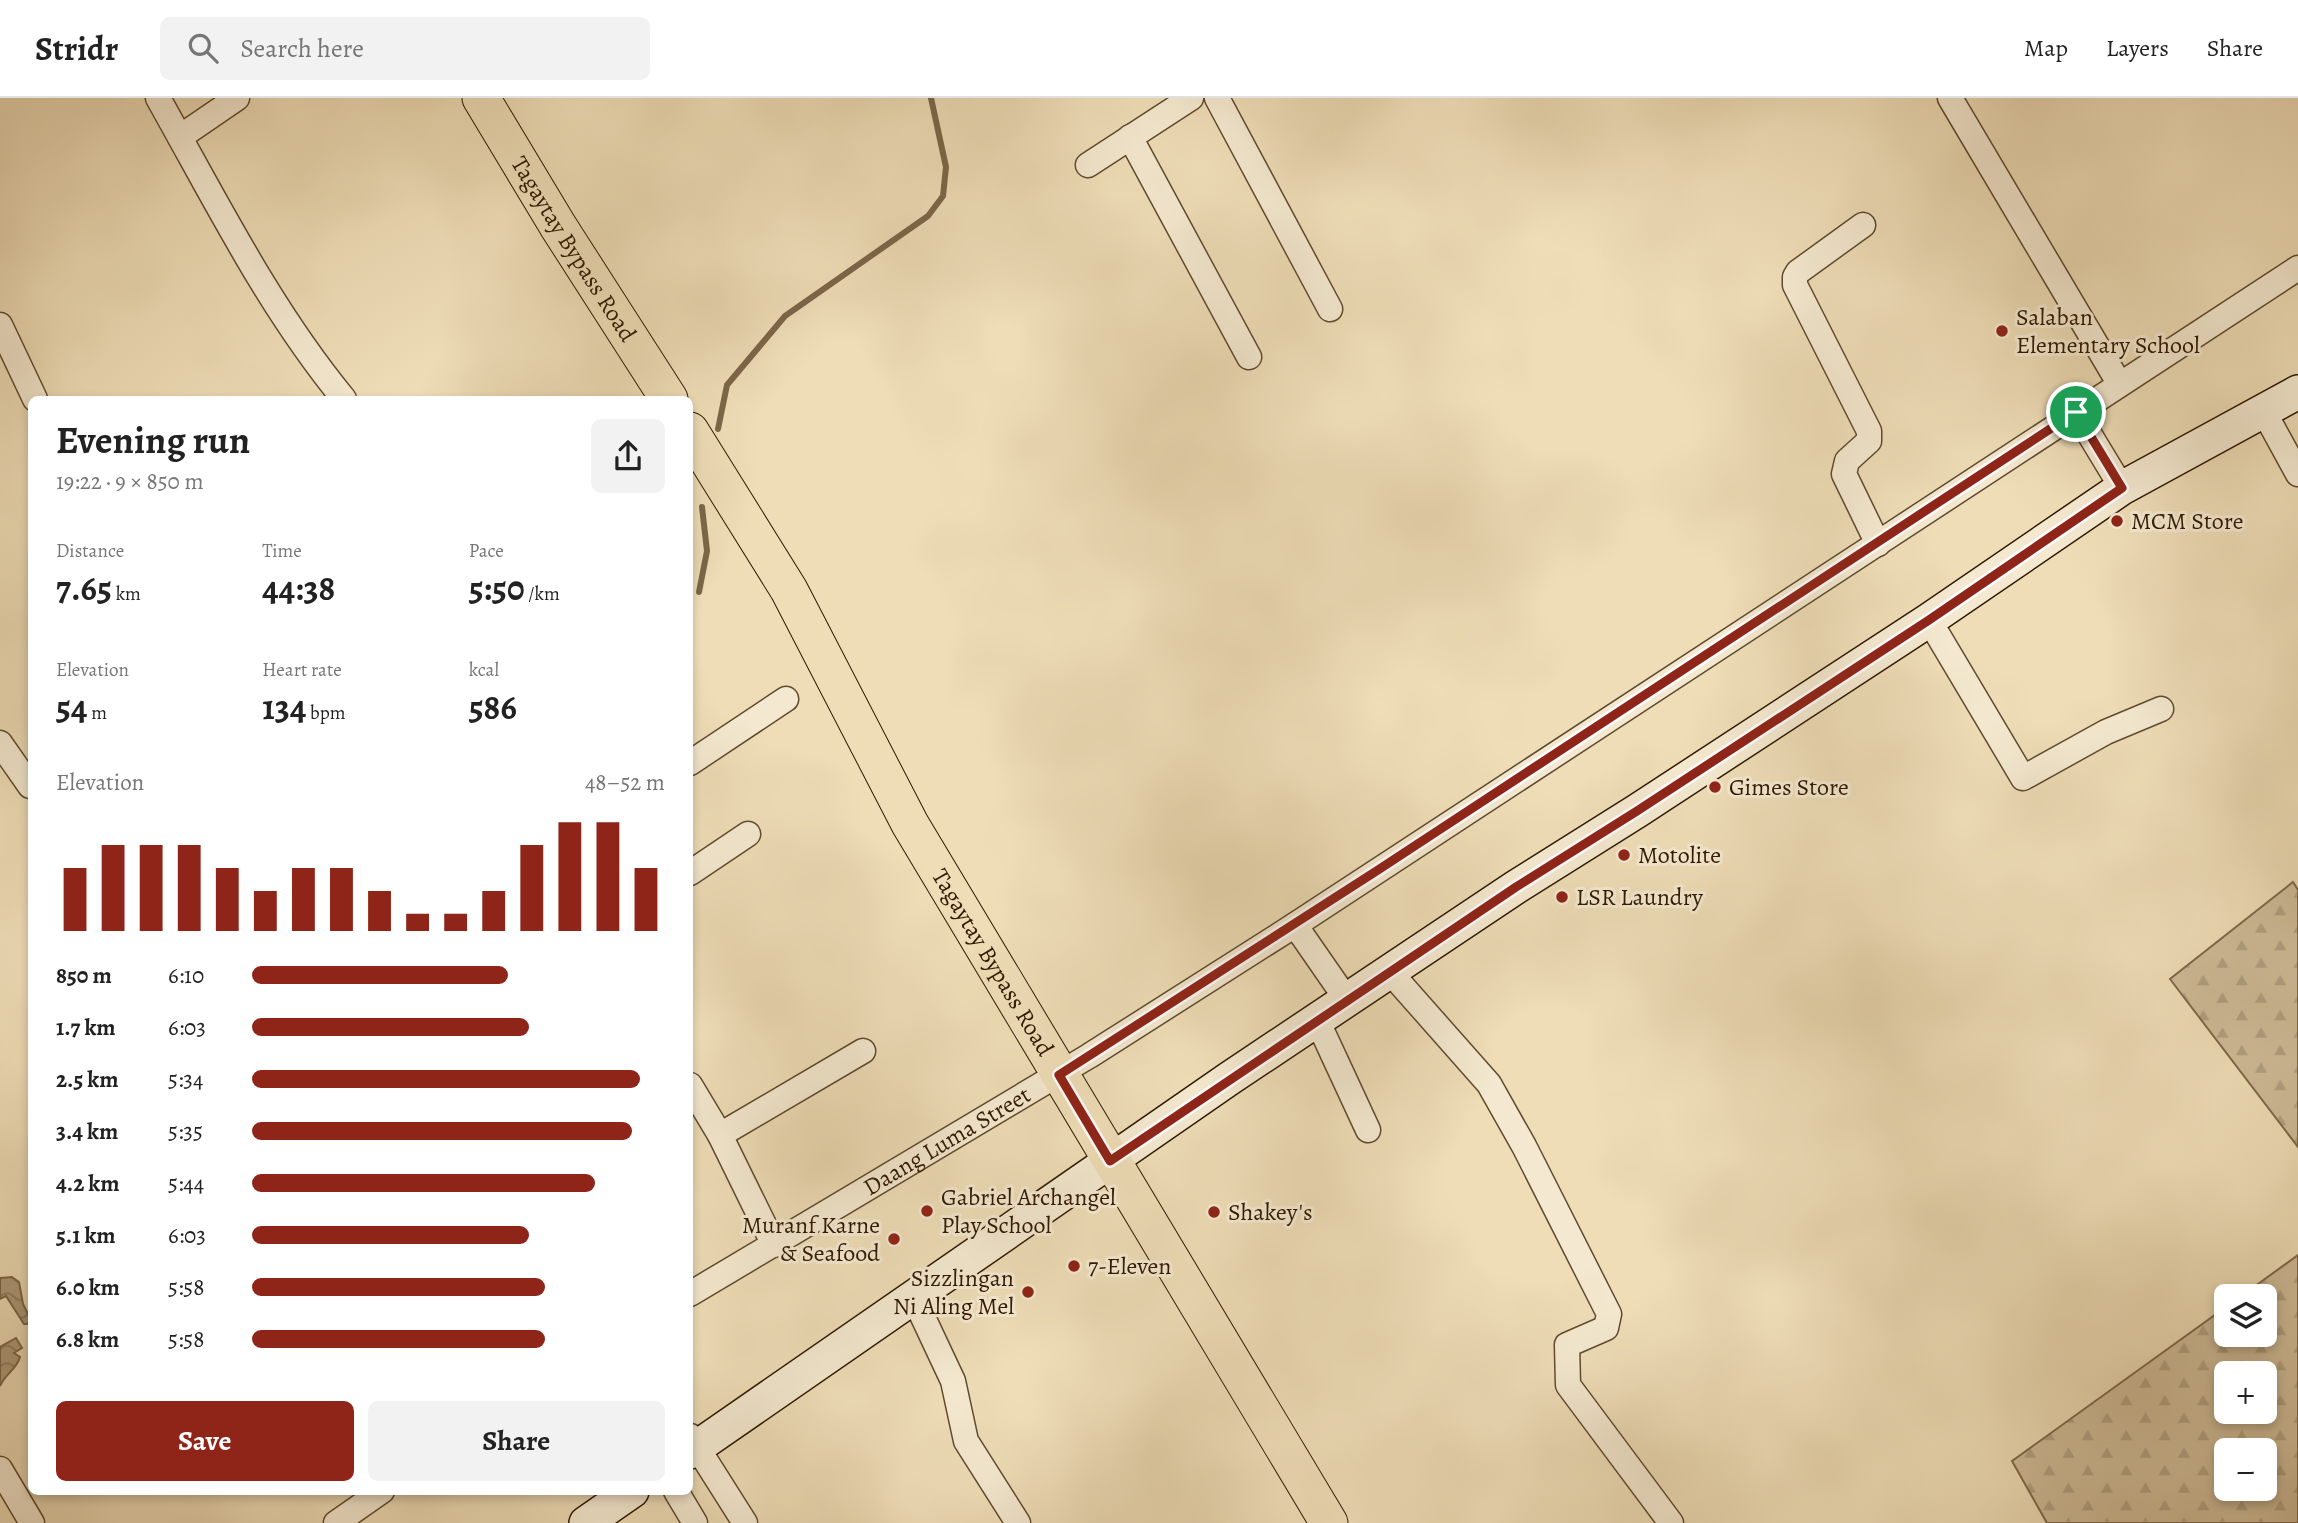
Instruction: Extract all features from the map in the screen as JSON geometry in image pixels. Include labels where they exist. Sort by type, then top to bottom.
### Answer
[{"type":"main road","name":"Tagaytay Bypass Road","points":[[481,98],[558,226],[667,396]]},
{"type":"main road","points":[[693,1444],[914,1298],[1317,1020],[1929,620],[2122,488],[2298,392]]},
{"type":"main road","name":"Tagaytay Bypass Road","points":[[693,436],[789,590],[910,824],[1329,1523]]},
{"type":"main road","points":[[586,1523],[626,1495]]},
{"type":"street","points":[[158,98],[234,236],[290,328],[342,396]]},
{"type":"street","points":[[180,136],[237,98]]},
{"type":"street","points":[[1088,165],[1191,98]]},
{"type":"street","points":[[1217,98],[1331,309]]},
{"type":"street","points":[[1950,98],[2119,383]]},
{"type":"street","points":[[1130,136],[1249,357]]},
{"type":"street","points":[[1863,225],[1798,272],[1795,285],[1869,431],[1869,441],[1847,461],[1843,474],[1878,544]]},
{"type":"street","name":"Daang Luma Street","points":[[693,1292],[1059,1075],[1295,925],[2298,268]]},
{"type":"street","points":[[0,325],[35,396]]},
{"type":"street","points":[[2263,410],[2298,474]]},
{"type":"street","points":[[2076,412],[2122,488]]},
{"type":"street","points":[[1929,620],[2024,778],[2106,732],[2161,709]]},
{"type":"street","points":[[693,762],[786,699]]},
{"type":"street","points":[[2,752],[28,784]]},
{"type":"street","points":[[693,871],[748,834]]},
{"type":"street","points":[[1295,925],[1347,1000]]},
{"type":"street","points":[[1390,972],[1489,1084],[1536,1170],[1609,1314],[1606,1328],[1567,1345],[1568,1385],[1671,1523]]},
{"type":"street","points":[[1317,1020],[1368,1130]]},
{"type":"street","points":[[720,1135],[863,1051]]},
{"type":"street","points":[[693,1089],[720,1135],[774,1245]]},
{"type":"street","points":[[914,1298],[953,1381],[965,1441],[1018,1523]]},
{"type":"street","points":[[693,1446],[745,1523]]},
{"type":"street","points":[[0,1469],[32,1523]]},
{"type":"street","points":[[336,1523],[376,1495]]},
{"type":"street","points":[[678,1495],[695,1523]]},
{"type":"green space","points":[[2293,882],[2298,890],[2298,1147],[2170,979]]},
{"type":"green space","points":[[2298,1255],[2298,1523],[2047,1523],[2012,1461],[2214,1316],[2214,1347],[2277,1347],[2277,1284],[2258,1284]]},
{"type":"water","points":[[12,1277],[19,1282],[23,1304],[28,1314],[27,1324],[24,1324],[6,1296],[0,1299],[0,1278]]},
{"type":"water","points":[[16,1338],[22,1348],[14,1353],[20,1357],[0,1386],[0,1347]]},
{"type":"waterway","points":[[718,429],[727,385],[785,316],[928,216],[943,196],[946,167],[931,98]]},
{"type":"waterway","points":[[699,592],[707,551],[702,507]]},
{"type":"place","name":"Salaban Elementary School","points":[[2002,331]]},
{"type":"place","name":"MCM Store","points":[[2117,521]]},
{"type":"place","name":"Gimes Store","points":[[1715,787]]},
{"type":"place","name":"Motolite","points":[[1624,855]]},
{"type":"place","name":"LSR Laundry","points":[[1562,897]]},
{"type":"place","name":"Gabriel Archangel Play School","points":[[927,1211]]},
{"type":"place","name":"Shakey's","points":[[1214,1212]]},
{"type":"place","name":"Muranf Karne & Seafood","points":[[894,1239]]},
{"type":"place","name":"7-Eleven","points":[[1074,1266]]},
{"type":"place","name":"Sizzlingan Ni Aling Mel","points":[[1028,1292]]},
{"type":"route","points":[[2076,412],[2122,488],[1929,620],[1516,887],[1110,1161],[1059,1075],[1378,870],[2076,412]]}]
